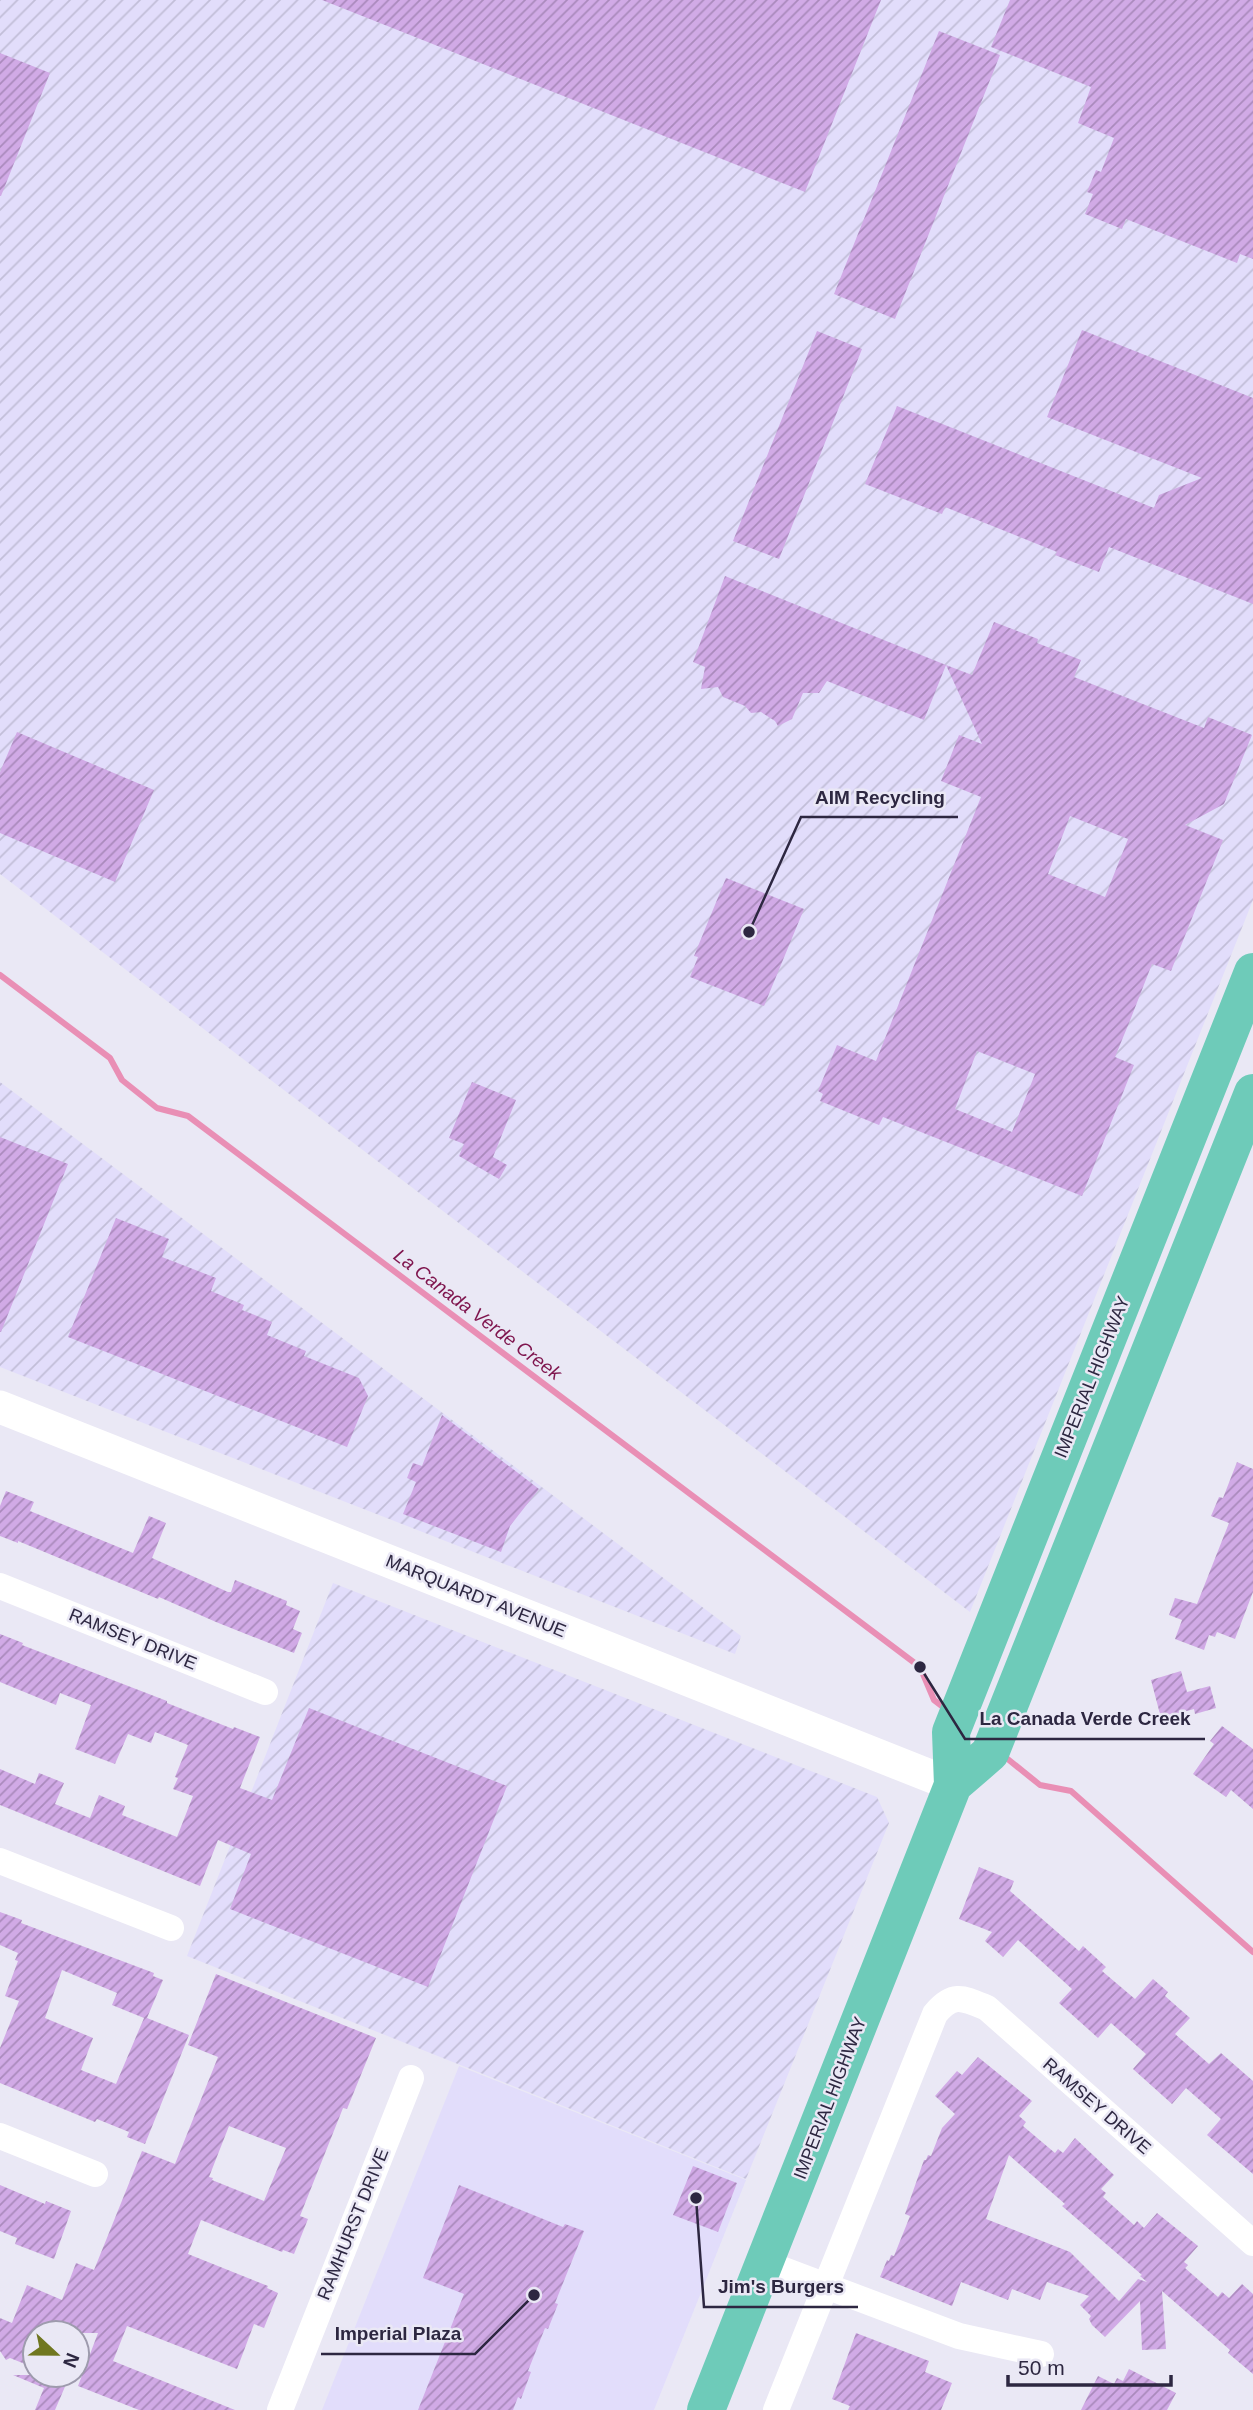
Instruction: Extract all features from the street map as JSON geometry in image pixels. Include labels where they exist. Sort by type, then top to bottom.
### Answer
[{"type":"main road","name":"IMPERIAL HIGHWAY","points":[[706,2410],[956,1777],[951,1732],[1253,972]]},
{"type":"main road","name":"IMPERIAL HIGHWAY","points":[[956,1777],[990,1753],[1253,1093]]},
{"type":"street","name":"MARQUARDT AVENUE","points":[[0,1407],[956,1777]]},
{"type":"street","name":"RAMSEY DRIVE","points":[[0,1586],[265,1692]]},
{"type":"street","points":[[0,1861],[171,1928]]},
{"type":"street","name":"RAMSEY DRIVE","points":[[826,2286],[935,2014],[942,2005],[958,1998],[987,2008],[1253,2243]]},
{"type":"street","name":"RAMHURST DRIVE","points":[[280,2410],[411,2078]]},
{"type":"street","points":[[0,2136],[95,2174]]},
{"type":"street","points":[[765,2263],[958,2336],[1041,2354]]},
{"type":"street","points":[[776,2410],[826,2286]]},
{"type":"shaded area","points":[[0,0],[1253,0],[1253,900],[970,1612],[0,874]]},
{"type":"shaded area","points":[[0,1082],[741,1636],[735,1654],[0,1367]]},
{"type":"shaded area","points":[[333,1583],[877,1797],[889,1823],[746,2179],[187,1956]]},
{"type":"shaded area","points":[[459,2066],[746,2180],[654,2410],[322,2410]]},
{"type":"building","points":[[322,0],[881,0],[805,192]]},
{"type":"building","points":[[1010,0],[1253,0],[1253,259],[1240,254],[1237,263],[1126,219],[1122,229],[1085,214],[1093,194],[1087,192],[1096,170],[1101,172],[1114,138],[1078,123],[1091,87],[991,47]]},
{"type":"building","points":[[939,31],[1000,55],[895,319],[834,294]]},
{"type":"building","points":[[0,53],[50,73],[1,196],[0,196]]},
{"type":"building","points":[[1082,330],[1253,398],[1253,604],[1109,547],[1099,572],[945,507],[942,514],[865,484],[897,406],[1154,508],[1159,495],[1202,478],[1047,417]]},
{"type":"building","points":[[817,331],[862,349],[779,559],[733,541]]},
{"type":"building","points":[[725,576],[946,665],[924,720],[827,681],[819,693],[803,693],[792,719],[778,726],[761,712],[751,713],[745,706],[723,697],[718,687],[701,689],[705,667],[693,662]]},
{"type":"building","points":[[994,622],[1081,660],[1074,677],[1204,728],[1208,717],[1252,735],[1224,804],[1185,825],[1223,840],[1171,971],[1152,964],[1115,1057],[1134,1065],[1082,1196],[883,1117],[879,1125],[820,1101],[823,1094],[818,1091],[837,1045],[876,1061],[981,797],[941,781],[959,735],[982,744],[946,665],[972,675]],"holes":[[[1070,816],[1128,839],[1105,897],[1048,874]],[[977,1051],[1035,1074],[1012,1132],[955,1109]]]},
{"type":"building","points":[[17,732],[154,790],[115,882],[0,833],[0,772]]},
{"type":"building","points":[[726,878],[804,909],[764,1006],[690,977],[698,957],[694,956]]},
{"type":"building","points":[[472,1082],[516,1100],[493,1157],[507,1165],[499,1179],[459,1156],[464,1144],[449,1138]]},
{"type":"building","points":[[0,1137],[68,1164],[1,1332],[0,1332]]},
{"type":"building","points":[[116,1218],[169,1239],[162,1257],[216,1278],[211,1291],[244,1305],[242,1310],[272,1322],[267,1335],[306,1351],[304,1356],[359,1378],[368,1396],[347,1447],[68,1337]]},
{"type":"building","points":[[442,1415],[539,1489],[510,1526],[501,1552],[403,1514],[416,1482],[407,1478],[413,1463],[422,1466]]},
{"type":"building","points":[[1237,1462],[1253,1469],[1253,1592],[1235,1639],[1217,1632],[1215,1637],[1209,1635],[1204,1650],[1175,1639],[1182,1620],[1169,1615],[1175,1598],[1197,1604],[1229,1523],[1211,1516],[1219,1497],[1223,1498]]},
{"type":"building","points":[[6,1491],[34,1502],[30,1511],[133,1553],[149,1516],[166,1523],[152,1558],[228,1592],[231,1592],[235,1580],[287,1601],[286,1605],[300,1611],[293,1629],[302,1633],[294,1653],[159,1597],[158,1599],[0,1536],[0,1506]]},
{"type":"building","points":[[0,1634],[167,1703],[260,1737],[240,1788],[272,1800],[309,1708],[507,1786],[428,1987],[230,1909],[251,1854],[218,1840],[200,1886],[0,1805],[0,1769],[35,1784],[39,1773],[64,1783],[55,1804],[90,1818],[99,1795],[125,1806],[122,1815],[177,1837],[193,1796],[173,1789],[188,1745],[155,1732],[151,1743],[128,1734],[115,1764],[75,1749],[91,1705],[60,1693],[56,1705],[0,1682]]},
{"type":"building","points":[[1181,1671],[1187,1692],[1210,1686],[1216,1708],[1195,1714],[1194,1709],[1161,1718],[1151,1680]]},
{"type":"building","points":[[1222,1726],[1253,1749],[1253,1809],[1231,1790],[1226,1797],[1193,1774],[1214,1744],[1210,1741]]},
{"type":"building","points":[[979,1867],[1014,1881],[1010,1891],[1079,1951],[1083,1946],[1106,1967],[1102,1971],[1135,1999],[1153,1979],[1168,1992],[1165,1996],[1190,2018],[1175,2034],[1209,2064],[1221,2053],[1253,2081],[1253,2174],[1207,2135],[1221,2119],[1186,2088],[1172,2104],[1133,2069],[1146,2054],[1111,2023],[1098,2038],[1059,2003],[1072,1989],[1018,1940],[1003,1957],[985,1941],[992,1932],[959,1919]]},
{"type":"building","points":[[0,1912],[22,1920],[21,1923],[154,1973],[153,1976],[163,1980],[147,2018],[189,2035],[145,2144],[127,2137],[129,2132],[97,2119],[95,2122],[0,2083],[0,2048],[19,2001],[5,1996],[18,1961],[15,1960],[18,1953],[0,1945]],"holes":[[[62,1970],[117,1993],[112,2005],[144,2018],[116,2084],[81,2070],[93,2038],[45,2018]]]},
{"type":"building","points":[[216,1974],[376,2038],[347,2109],[343,2108],[300,2216],[308,2219],[294,2254],[283,2250],[282,2252],[201,2220],[188,2254],[268,2286],[267,2288],[278,2293],[264,2328],[254,2324],[237,2369],[127,2326],[113,2361],[235,2410],[139,2410],[86,2389],[91,2389],[91,2352],[98,2333],[91,2333],[91,2319],[21,2319],[21,2362],[10,2358],[6,2360],[0,2351],[0,2318],[12,2323],[27,2285],[62,2300],[76,2263],[94,2270],[142,2151],[175,2164],[218,2057],[188,2045]],"holes":[[[229,2126],[286,2148],[264,2201],[209,2177]]]},
{"type":"building","points":[[978,2057],[1032,2101],[1019,2116],[1026,2122],[1023,2126],[1055,2153],[1058,2149],[1063,2153],[1075,2138],[1114,2175],[1101,2189],[1106,2193],[1103,2197],[1134,2225],[1137,2221],[1144,2228],[1157,2213],[1198,2246],[1184,2262],[1188,2265],[1185,2268],[1218,2297],[1222,2292],[1229,2298],[1242,2284],[1253,2294],[1253,2374],[1228,2353],[1230,2350],[1162,2291],[1166,2349],[1142,2350],[1140,2301],[1105,2337],[1092,2325],[1089,2319],[1091,2316],[1080,2305],[1089,2296],[1047,2282],[1040,2300],[1012,2289],[1008,2300],[961,2282],[952,2306],[880,2277],[887,2260],[889,2261],[891,2255],[894,2256],[910,2216],[905,2214],[924,2160],[928,2155],[931,2156],[942,2128],[955,2114],[935,2096],[957,2071],[962,2075]],"holes":[[[1009,2155],[1065,2204],[1062,2206],[1147,2282],[1138,2279],[1119,2301],[1070,2252],[986,2219]]]},
{"type":"building","points":[[693,2166],[737,2183],[718,2232],[673,2215]]},
{"type":"building","points":[[0,2185],[45,2204],[46,2201],[71,2211],[54,2259],[15,2244],[17,2238],[0,2231]]},
{"type":"building","points":[[459,2185],[563,2227],[565,2224],[584,2231],[555,2303],[558,2304],[548,2329],[545,2328],[528,2371],[531,2372],[521,2399],[518,2397],[513,2410],[418,2410],[464,2294],[423,2278]]},
{"type":"building","points":[[856,2333],[929,2361],[925,2372],[952,2383],[941,2410],[848,2410],[850,2406],[832,2399]]},
{"type":"building","points":[[1129,2369],[1176,2393],[1167,2410],[1081,2410],[1098,2376],[1114,2384],[1117,2378],[1123,2381]]},
{"type":"building","points":[[44,2389],[64,2389],[55,2410],[35,2410]]},
{"type":"waterway","name":"La Canada Verde Creek","points":[[0,975],[110,1058],[122,1080],[157,1108],[188,1116],[920,1667],[934,1700],[947,1710]]},
{"type":"waterway","name":"La Canada Verde Creek","points":[[1004,1756],[1040,1785],[1071,1791],[1253,1952]]},
{"type":"place","name":"AIM Recycling","points":[[749,932]]},
{"type":"place","name":"La Canada Verde Creek","points":[[920,1667]]},
{"type":"place","name":"Jim's Burgers","points":[[696,2198]]},
{"type":"place","name":"Imperial Plaza","points":[[534,2295]]}]
